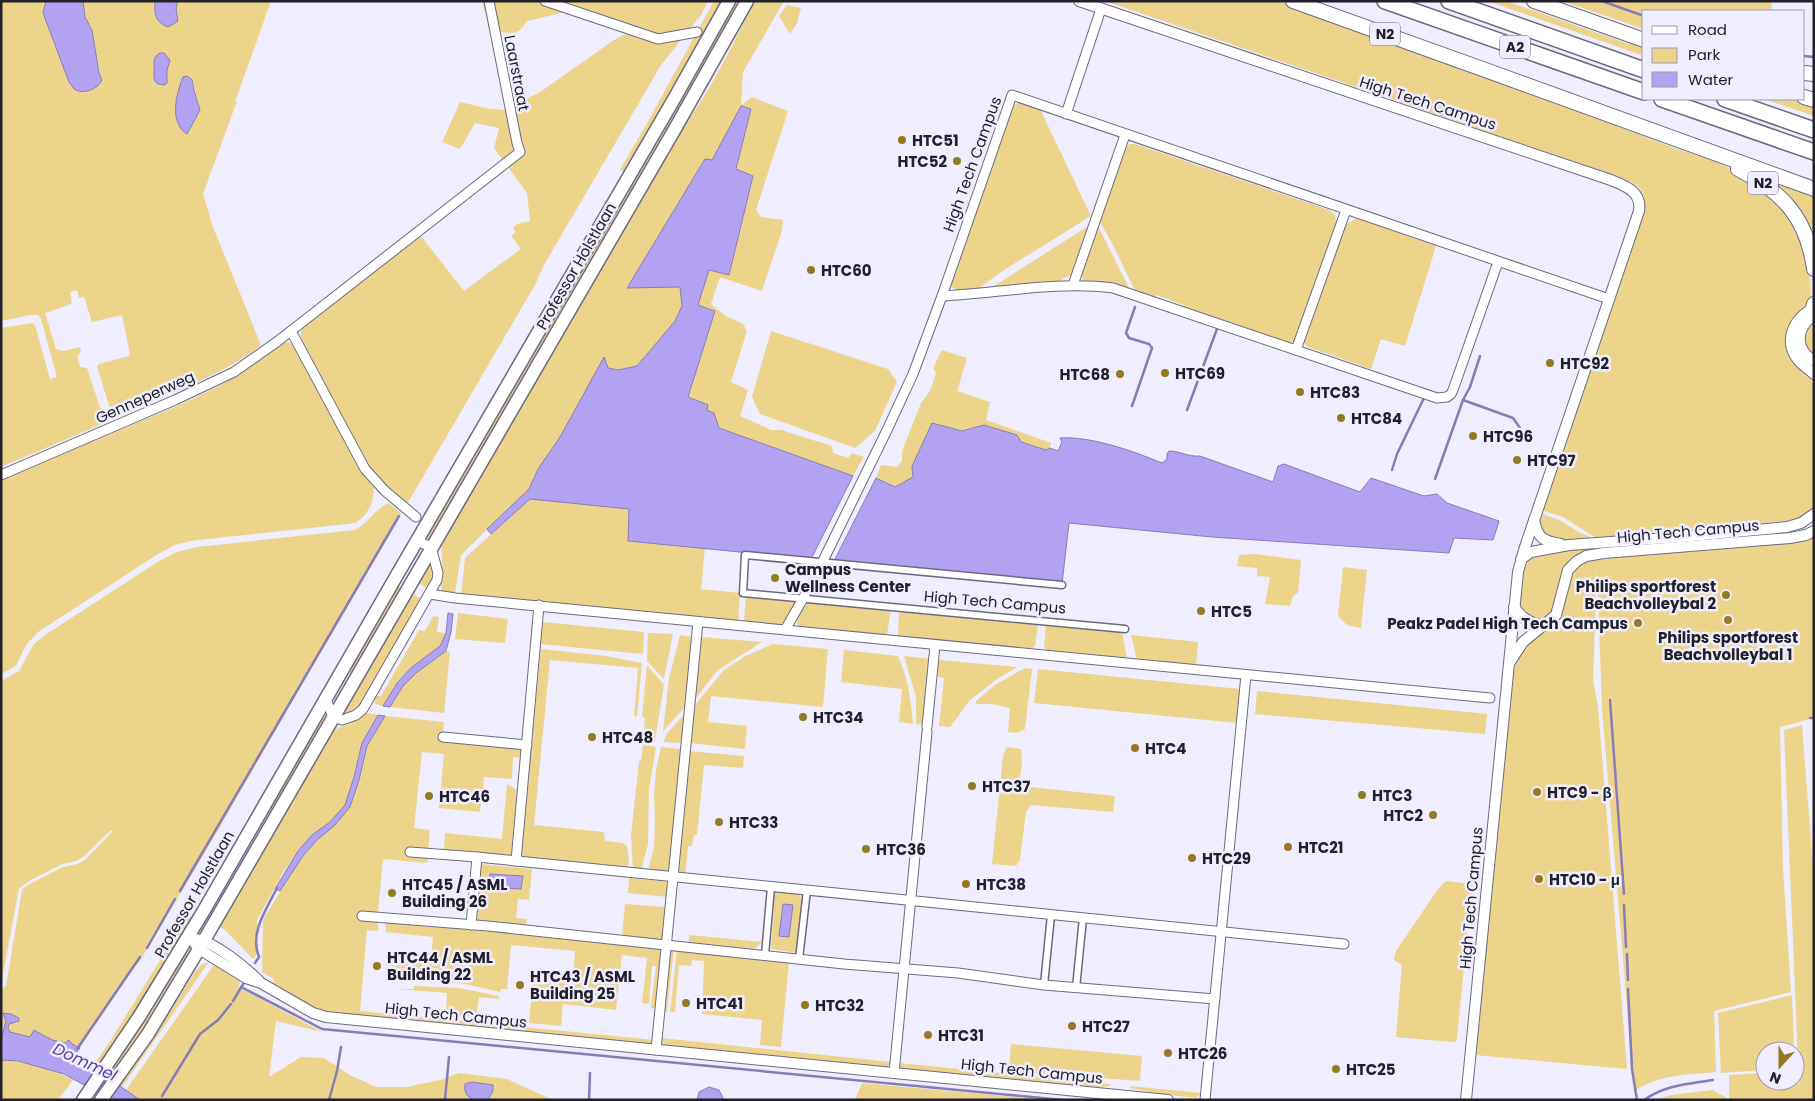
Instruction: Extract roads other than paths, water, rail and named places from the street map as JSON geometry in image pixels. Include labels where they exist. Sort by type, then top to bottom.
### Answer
[{"type":"highway","name":"N2","points":[[1293,1],[1814,189]]},
{"type":"highway","name":"A2","points":[[1385,1],[1642,91]]},
{"type":"highway","name":"A2","points":[[1449,1],[1642,69]]},
{"type":"highway","points":[[1534,1],[1642,39]]},
{"type":"highway","points":[[1665,100],[1814,152]]},
{"type":"highway","points":[[1728,100],[1814,130]]},
{"type":"highway","name":"N2","points":[[1670,138],[1676,144],[1750,175],[1786,202],[1800,221],[1808,241],[1814,269]]},
{"type":"main road","name":"Professor Holstlaan","points":[[83,1100],[118,1050],[189,936],[729,1]]},
{"type":"main road","name":"Professor Holstlaan","points":[[101,1100],[148,1034],[201,945],[685,112],[747,1]]},
{"type":"street","name":"Laarstraat","points":[[489,1],[519,149]]},
{"type":"street","points":[[545,1],[658,39],[696,32]]},
{"type":"street","name":"High Tech Campus","points":[[1079,1],[1611,180],[1630,188],[1639,201],[1639,211],[1521,559],[1508,667]]},
{"type":"street","points":[[1066,114],[1102,9]]},
{"type":"street","name":"High Tech Campus","points":[[821,565],[904,394],[942,296],[1012,95],[1609,299]]},
{"type":"street","points":[[1074,285],[1125,135]]},
{"type":"street","name":"Genneperweg","points":[[1,474],[175,400],[234,372],[520,152],[519,149]]},
{"type":"street","points":[[1296,350],[1346,210]]},
{"type":"street","points":[[942,296],[1074,285],[1113,288],[1437,398],[1447,397],[1453,390],[1498,262]]},
{"type":"street","points":[[1812,368],[1797,359],[1791,346],[1791,339],[1798,319],[1813,311]]},
{"type":"street","points":[[291,330],[364,469],[385,491],[416,517]]},
{"type":"street","name":"High Tech Campus","points":[[1521,559],[1531,552],[1569,545],[1787,528],[1801,523],[1814,514]]},
{"type":"street","points":[[1534,520],[1537,534],[1544,540],[1569,545]]},
{"type":"street","name":"High Tech Campus","points":[[1466,1100],[1496,699],[1508,667],[1523,642],[1556,614],[1568,570],[1576,561],[1586,556],[1790,538],[1806,535],[1814,531]]},
{"type":"street","points":[[326,699],[333,717],[342,720],[356,715],[362,709],[430,594],[437,580],[438,573],[431,547],[417,541]]},
{"type":"street","name":"High Tech Campus","points":[[1062,585],[821,565],[745,554],[742,592],[1125,629]]},
{"type":"street","points":[[430,594],[698,622],[1496,699]]},
{"type":"street","points":[[785,630],[804,597]]},
{"type":"street","points":[[516,861],[540,605]]},
{"type":"street","points":[[1514,607],[1527,621],[1542,625]]},
{"type":"street","points":[[656,1050],[698,622]]},
{"type":"street","points":[[894,1073],[935,645]]},
{"type":"street","points":[[1205,1100],[1246,675]]},
{"type":"street","points":[[444,737],[526,745]]},
{"type":"street","points":[[410,852],[673,876],[1344,944]]},
{"type":"street","points":[[471,925],[477,857]]},
{"type":"street","points":[[765,955],[771,887]]},
{"type":"street","points":[[799,959],[807,890]]},
{"type":"street","points":[[1044,985],[1051,915]]},
{"type":"street","points":[[362,916],[471,925],[799,959],[904,967],[1044,985],[1215,998]]},
{"type":"street","points":[[1076,988],[1084,918]]},
{"type":"street","name":"High Tech Campus","points":[[189,936],[246,978],[261,983],[313,1013],[326,1017],[1168,1100]]},
{"type":"water","points":[[46,1],[83,1],[85,17],[92,30],[99,73],[102,80],[94,88],[78,91],[69,82],[43,13]]},
{"type":"water","points":[[155,1],[178,1],[176,8],[178,21],[168,27],[160,23],[155,14]]},
{"type":"water","points":[[160,53],[164,53],[170,60],[167,70],[167,83],[164,85],[156,83],[154,79],[154,59]]},
{"type":"water","points":[[187,76],[192,80],[200,110],[187,134],[178,123],[176,100],[183,77]]},
{"type":"water","points":[[741,106],[751,109],[736,169],[753,176],[729,275],[709,270],[698,305],[715,311],[688,397],[708,405],[707,410],[714,413],[719,428],[853,476],[811,559],[628,541],[629,509],[530,499],[491,534],[487,529],[529,489],[538,469],[560,437],[604,357],[608,368],[618,370],[637,366],[675,321],[682,306],[680,287],[627,288],[705,159],[712,160]]},
{"type":"water","points":[[932,423],[962,431],[984,425],[1017,435],[1021,442],[1046,450],[1050,448],[1058,451],[1062,442],[1060,438],[1072,438],[1112,445],[1162,463],[1167,459],[1169,451],[1173,451],[1200,456],[1273,482],[1278,466],[1284,464],[1360,492],[1371,478],[1424,496],[1437,494],[1447,503],[1499,521],[1493,540],[1454,538],[1449,553],[1212,537],[1069,523],[1062,584],[834,561],[876,478],[895,487],[913,477],[912,466]]},
{"type":"water","points":[[448,613],[453,614],[446,651],[416,673],[403,686],[390,707],[383,706],[397,683],[412,667],[440,646],[446,633]]},
{"type":"water","points":[[378,715],[385,716],[367,746],[350,807],[334,826],[317,840],[303,856],[280,891],[275,889],[298,851],[312,835],[330,822],[345,805],[362,743]]},
{"type":"water","points":[[490,874],[523,876],[521,889],[488,887]]},
{"type":"water","points":[[783,904],[793,905],[789,937],[779,936]]},
{"type":"water","points":[[3,1013],[19,1018],[19,1021],[9,1024],[10,1032],[30,1037],[34,1030],[52,1040],[65,1043],[69,1040],[80,1048],[71,1059],[97,1070],[140,1100],[108,1100],[64,1074],[18,1061],[1,1060],[1,1040],[6,1021]]},
{"type":"water","points":[[472,1082],[493,1085],[493,1091],[488,1100],[474,1099],[468,1096],[465,1084]]},
{"type":"water","points":[[709,1087],[719,1090],[724,1100],[697,1100],[699,1092]]},
{"type":"waterway","points":[[1602,1],[1642,15]]},
{"type":"waterway","points":[[1805,56],[1814,57]]},
{"type":"waterway","points":[[1132,406],[1152,348],[1149,344],[1129,338],[1126,333],[1135,307]]},
{"type":"waterway","points":[[1187,410],[1217,329]]},
{"type":"waterway","points":[[1435,479],[1480,356]]},
{"type":"waterway","points":[[1392,470],[1397,454],[1424,398]]},
{"type":"waterway","points":[[1463,400],[1513,418],[1520,428]]},
{"type":"waterway","points":[[180,891],[399,516]]},
{"type":"waterway","points":[[1610,700],[1624,894]]},
{"type":"waterway","points":[[255,963],[259,957],[256,939],[260,921],[277,888]]},
{"type":"waterway","points":[[147,948],[175,899]]},
{"type":"waterway","points":[[1624,905],[1626,947]]},
{"type":"waterway","points":[[1627,954],[1628,980]]},
{"type":"waterway","name":"Dommel","points":[[77,1049],[140,957]]},
{"type":"waterway","points":[[233,1001],[245,981]]},
{"type":"waterway","points":[[241,987],[322,1029],[1063,1100]]},
{"type":"waterway","points":[[1628,989],[1632,1069],[1637,1100]]},
{"type":"waterway","points":[[162,1096],[200,1034],[218,1020],[231,1004]]},
{"type":"waterway","points":[[329,1100],[341,1047]]},
{"type":"waterway","points":[[445,1100],[449,1057]]},
{"type":"waterway","points":[[589,1100],[590,1073]]},
{"type":"waterway","points":[[1644,1100],[1668,1088],[1713,1080]]},
{"type":"tunnel","points":[[805,595],[820,567]]},
{"type":"place","name":"HTC51","points":[[902,140]]},
{"type":"place","name":"HTC52","points":[[957,161]]},
{"type":"place","name":"HTC60","points":[[811,270]]},
{"type":"place","name":"HTC92","points":[[1550,363]]},
{"type":"place","name":"HTC69","points":[[1165,373]]},
{"type":"place","name":"HTC68","points":[[1120,374]]},
{"type":"place","name":"HTC83","points":[[1300,392]]},
{"type":"place","name":"HTC84","points":[[1341,418]]},
{"type":"place","name":"HTC96","points":[[1473,436]]},
{"type":"place","name":"HTC97","points":[[1517,460]]},
{"type":"place","name":"Campus Wellness Center","points":[[775,578]]},
{"type":"place","name":"Philips sportforest Beachvolleybal 2","points":[[1726,595]]},
{"type":"place","name":"HTC5","points":[[1201,611]]},
{"type":"place","name":"Philips sportforest Beachvolleybal 1","points":[[1728,620]]},
{"type":"place","name":"Peakz Padel High Tech Campus","points":[[1638,623]]},
{"type":"place","name":"HTC34","points":[[803,717]]},
{"type":"place","name":"HTC48","points":[[592,737]]},
{"type":"place","name":"HTC4","points":[[1135,748]]},
{"type":"place","name":"HTC37","points":[[972,786]]},
{"type":"place","name":"HTC9 - β","points":[[1537,792]]},
{"type":"place","name":"HTC3","points":[[1362,795]]},
{"type":"place","name":"HTC46","points":[[429,796]]},
{"type":"place","name":"HTC2","points":[[1433,815]]},
{"type":"place","name":"HTC33","points":[[719,822]]},
{"type":"place","name":"HTC21","points":[[1288,847]]},
{"type":"place","name":"HTC36","points":[[866,849]]},
{"type":"place","name":"HTC29","points":[[1192,858]]},
{"type":"place","name":"HTC10 - μ","points":[[1539,879]]},
{"type":"place","name":"HTC38","points":[[966,884]]},
{"type":"place","name":"HTC45 / ASML Building 26","points":[[392,893]]},
{"type":"place","name":"HTC44 / ASML Building 22","points":[[377,966]]},
{"type":"place","name":"HTC43 / ASML Building 25","points":[[520,985]]},
{"type":"place","name":"HTC41","points":[[686,1003]]},
{"type":"place","name":"HTC32","points":[[805,1005]]},
{"type":"place","name":"HTC27","points":[[1072,1026]]},
{"type":"place","name":"HTC31","points":[[928,1035]]},
{"type":"place","name":"HTC26","points":[[1168,1053]]},
{"type":"place","name":"HTC25","points":[[1336,1069]]}]
